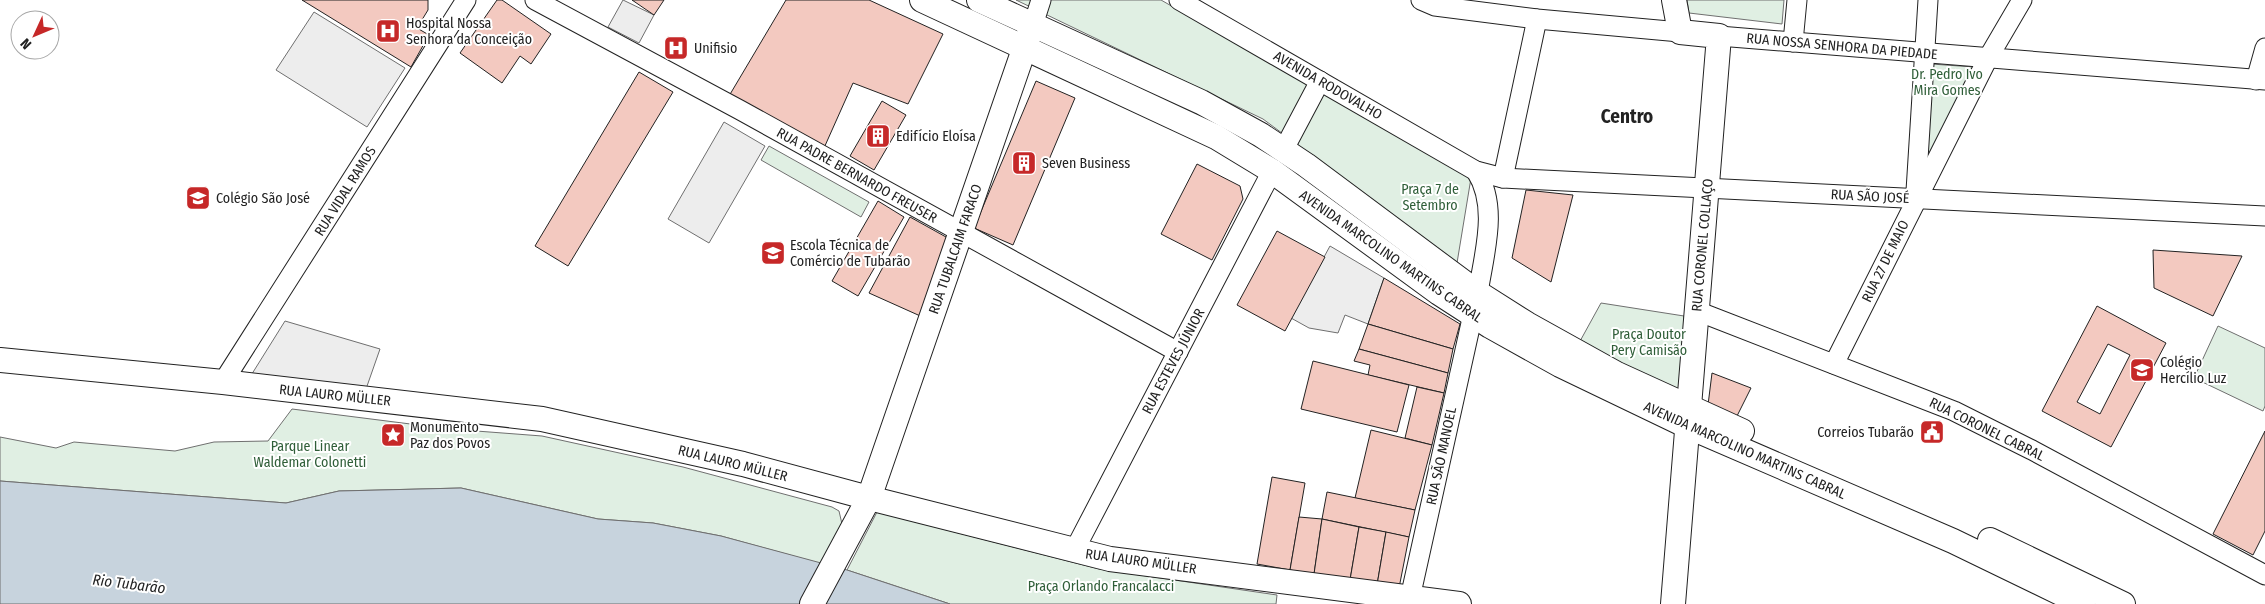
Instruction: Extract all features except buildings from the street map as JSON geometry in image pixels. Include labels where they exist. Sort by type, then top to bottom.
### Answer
[{"type":"main road","name":"AVENIDA MARCOLINO MARTINS CABRAL","points":[[922,0],[1200,129],[1272,171],[1400,266],[1569,348],[1688,417],[2083,604]]},
{"type":"main road","name":"AVENIDA MARCOLINO MARTINS CABRAL","points":[[980,0],[1201,102],[1284,149],[1475,303]]},
{"type":"main road","points":[[1674,0],[1680,32]]},
{"type":"main road","name":"RUA TUBALCAIM FARACO","points":[[812,604],[869,498],[1033,25]]},
{"type":"main road","name":"RUA NOSSA SENHORA DA PIEDADE","points":[[1680,32],[1719,36]]},
{"type":"main road","name":"RUA CORONEL COLLAÇO","points":[[1673,604],[1719,36]]},
{"type":"main road","name":"RUA LAURO MÜLLER","points":[[0,360],[223,382],[542,419],[743,464],[1110,559],[1459,604]]},
{"type":"main road","name":"AVENIDA MARCOLINO MARTINS CABRAL","points":[[1688,417],[2040,563],[2124,604]]},
{"type":"street","name":"RUA VIDAL RAMOS","points":[[223,382],[466,0]]},
{"type":"street","name":"RUA PADRE BERNARDO FREUSER","points":[[535,0],[740,110],[1178,352]]},
{"type":"street","name":"RUA TUBALCAIM FARACO","points":[[1033,25],[1042,0]]},
{"type":"street","name":"AVENIDA RODOVALHO","points":[[1179,0],[1476,171]]},
{"type":"street","name":"RUA NOSSA SENHORA DA PIEDADE","points":[[1421,0],[1435,6],[1537,19],[1680,32]]},
{"type":"street","points":[[1793,42],[1797,0]]},
{"type":"street","points":[[1916,198],[1928,0]]},
{"type":"street","name":"RUA 27 DE MAIO","points":[[1834,364],[1988,58],[2022,0]]},
{"type":"street","points":[[1503,178],[1537,19]]},
{"type":"street","name":"RUA NOSSA SENHORA DA PIEDADE","points":[[1719,36],[2261,80]]},
{"type":"street","points":[[2261,80],[2265,48]]},
{"type":"street","points":[[1284,149],[1320,81]]},
{"type":"street","name":"RUA ESTEVES JÚNIOR","points":[[1074,551],[1272,171]]},
{"type":"street","name":"RUA SÃO JOSÉ","points":[[1476,171],[1503,178],[2265,216]]},
{"type":"street","name":"RUA SÃO MANOEL","points":[[1410,598],[1475,303],[1490,208],[1485,185],[1476,171]]},
{"type":"street","name":"RUA CORONEL CABRAL","points":[[1697,311],[1945,408],[1988,428],[2265,575]]},
{"type":"green space","name":"Praça 7 de Setembro","points":[[1016,0],[1161,0],[1471,178],[1457,263],[1263,119]]},
{"type":"green space","points":[[1687,0],[1784,0],[1782,24],[1689,13]]},
{"type":"green space","name":"Dr. Pedro Ivo Mira Gomes","points":[[1931,64],[1974,67],[1924,169]]},
{"type":"green space","points":[[769,146],[869,202],[861,217],[761,160]]},
{"type":"green space","name":"Praça Doutor Pery Camisão","points":[[1601,303],[1684,316],[1681,392],[1579,343]]},
{"type":"green space","points":[[2218,326],[2265,348],[2265,406],[2263,411],[2194,378]]},
{"type":"green space","name":"Parque Linear Waldemar Colonetti","points":[[292,409],[450,429],[542,436],[683,467],[832,507],[839,511],[842,524],[822,564],[721,536],[653,523],[598,519],[461,488],[339,491],[286,503],[0,481],[0,437],[56,448],[74,442],[175,451],[214,442],[268,441]]},
{"type":"green space","name":"Praça Orlando Francalacci","points":[[877,512],[1099,569],[1277,595],[1276,604],[950,604],[847,570]]},
{"type":"shaded area","points":[[623,0],[654,15],[639,43],[608,27]]},
{"type":"shaded area","points":[[314,12],[405,68],[367,127],[276,70]]},
{"type":"shaded area","points":[[724,122],[765,146],[709,243],[668,219]]},
{"type":"shaded area","points":[[1330,246],[1384,278],[1368,324],[1345,315],[1338,333],[1309,328],[1291,318]]},
{"type":"shaded area","points":[[285,321],[380,349],[366,389],[250,377]]},
{"type":"water","name":"Rio Tubarão","points":[[0,481],[286,503],[339,491],[461,488],[598,519],[653,523],[721,536],[847,570],[950,604],[0,604]]},
{"type":"place","name":"Hospital Nossa Senhora da Conceição","points":[[388,31]]},
{"type":"place","name":"Unifisio","points":[[676,48]]},
{"type":"place","name":"Edifício Eloísa","points":[[878,136]]},
{"type":"place","name":"Seven Business","points":[[1024,163]]},
{"type":"place","name":"Colégio São José","points":[[198,198]]},
{"type":"place","name":"Escola Técnica de Comércio de Tubarão","points":[[773,253]]},
{"type":"place","name":"Colégio Hercílio Luz","points":[[2142,370]]},
{"type":"place","name":"Correios Tubarão","points":[[1932,432]]},
{"type":"place","name":"Monumento Paz dos Povos","points":[[393,435]]},
{"type":"district","name":"Centro","points":[[1627,116]]}]
